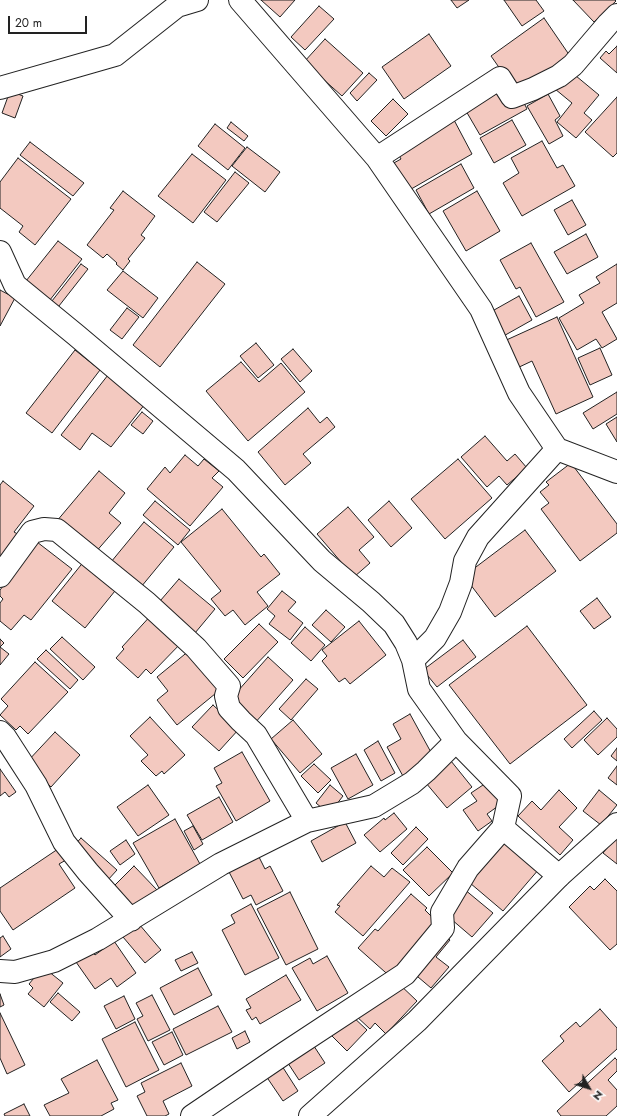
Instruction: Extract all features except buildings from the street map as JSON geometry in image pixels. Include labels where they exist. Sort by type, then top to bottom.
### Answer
[{"type":"street","points":[[0,89],[115,55],[177,6],[197,0]]},
{"type":"street","points":[[240,0],[377,158],[481,308],[519,393],[557,449],[617,472]]},
{"type":"street","points":[[377,158],[500,78],[512,96],[533,89],[559,76],[573,65],[614,24]]},
{"type":"street","points":[[0,252],[15,285],[236,470],[322,561],[371,602],[394,624],[406,643],[413,660],[419,689],[456,741],[510,796],[504,828],[468,868],[442,912],[444,928],[405,974],[192,1116]]},
{"type":"street","points":[[413,660],[435,638],[450,612],[461,583],[465,561],[478,537],[557,449]]},
{"type":"street","points":[[0,576],[32,532],[44,529],[57,530],[147,604],[196,648],[229,686],[226,696],[229,708],[256,735],[307,821]]},
{"type":"street","points":[[0,732],[5,737],[36,785],[64,842],[88,872],[131,920]]},
{"type":"street","points":[[0,971],[15,972],[54,961],[98,939],[131,920],[221,864],[307,821],[374,806],[412,783],[456,741]]},
{"type":"street","points":[[310,1116],[417,1021],[559,876],[617,824]]},
{"type":"street","points":[[504,828],[559,876]]}]
